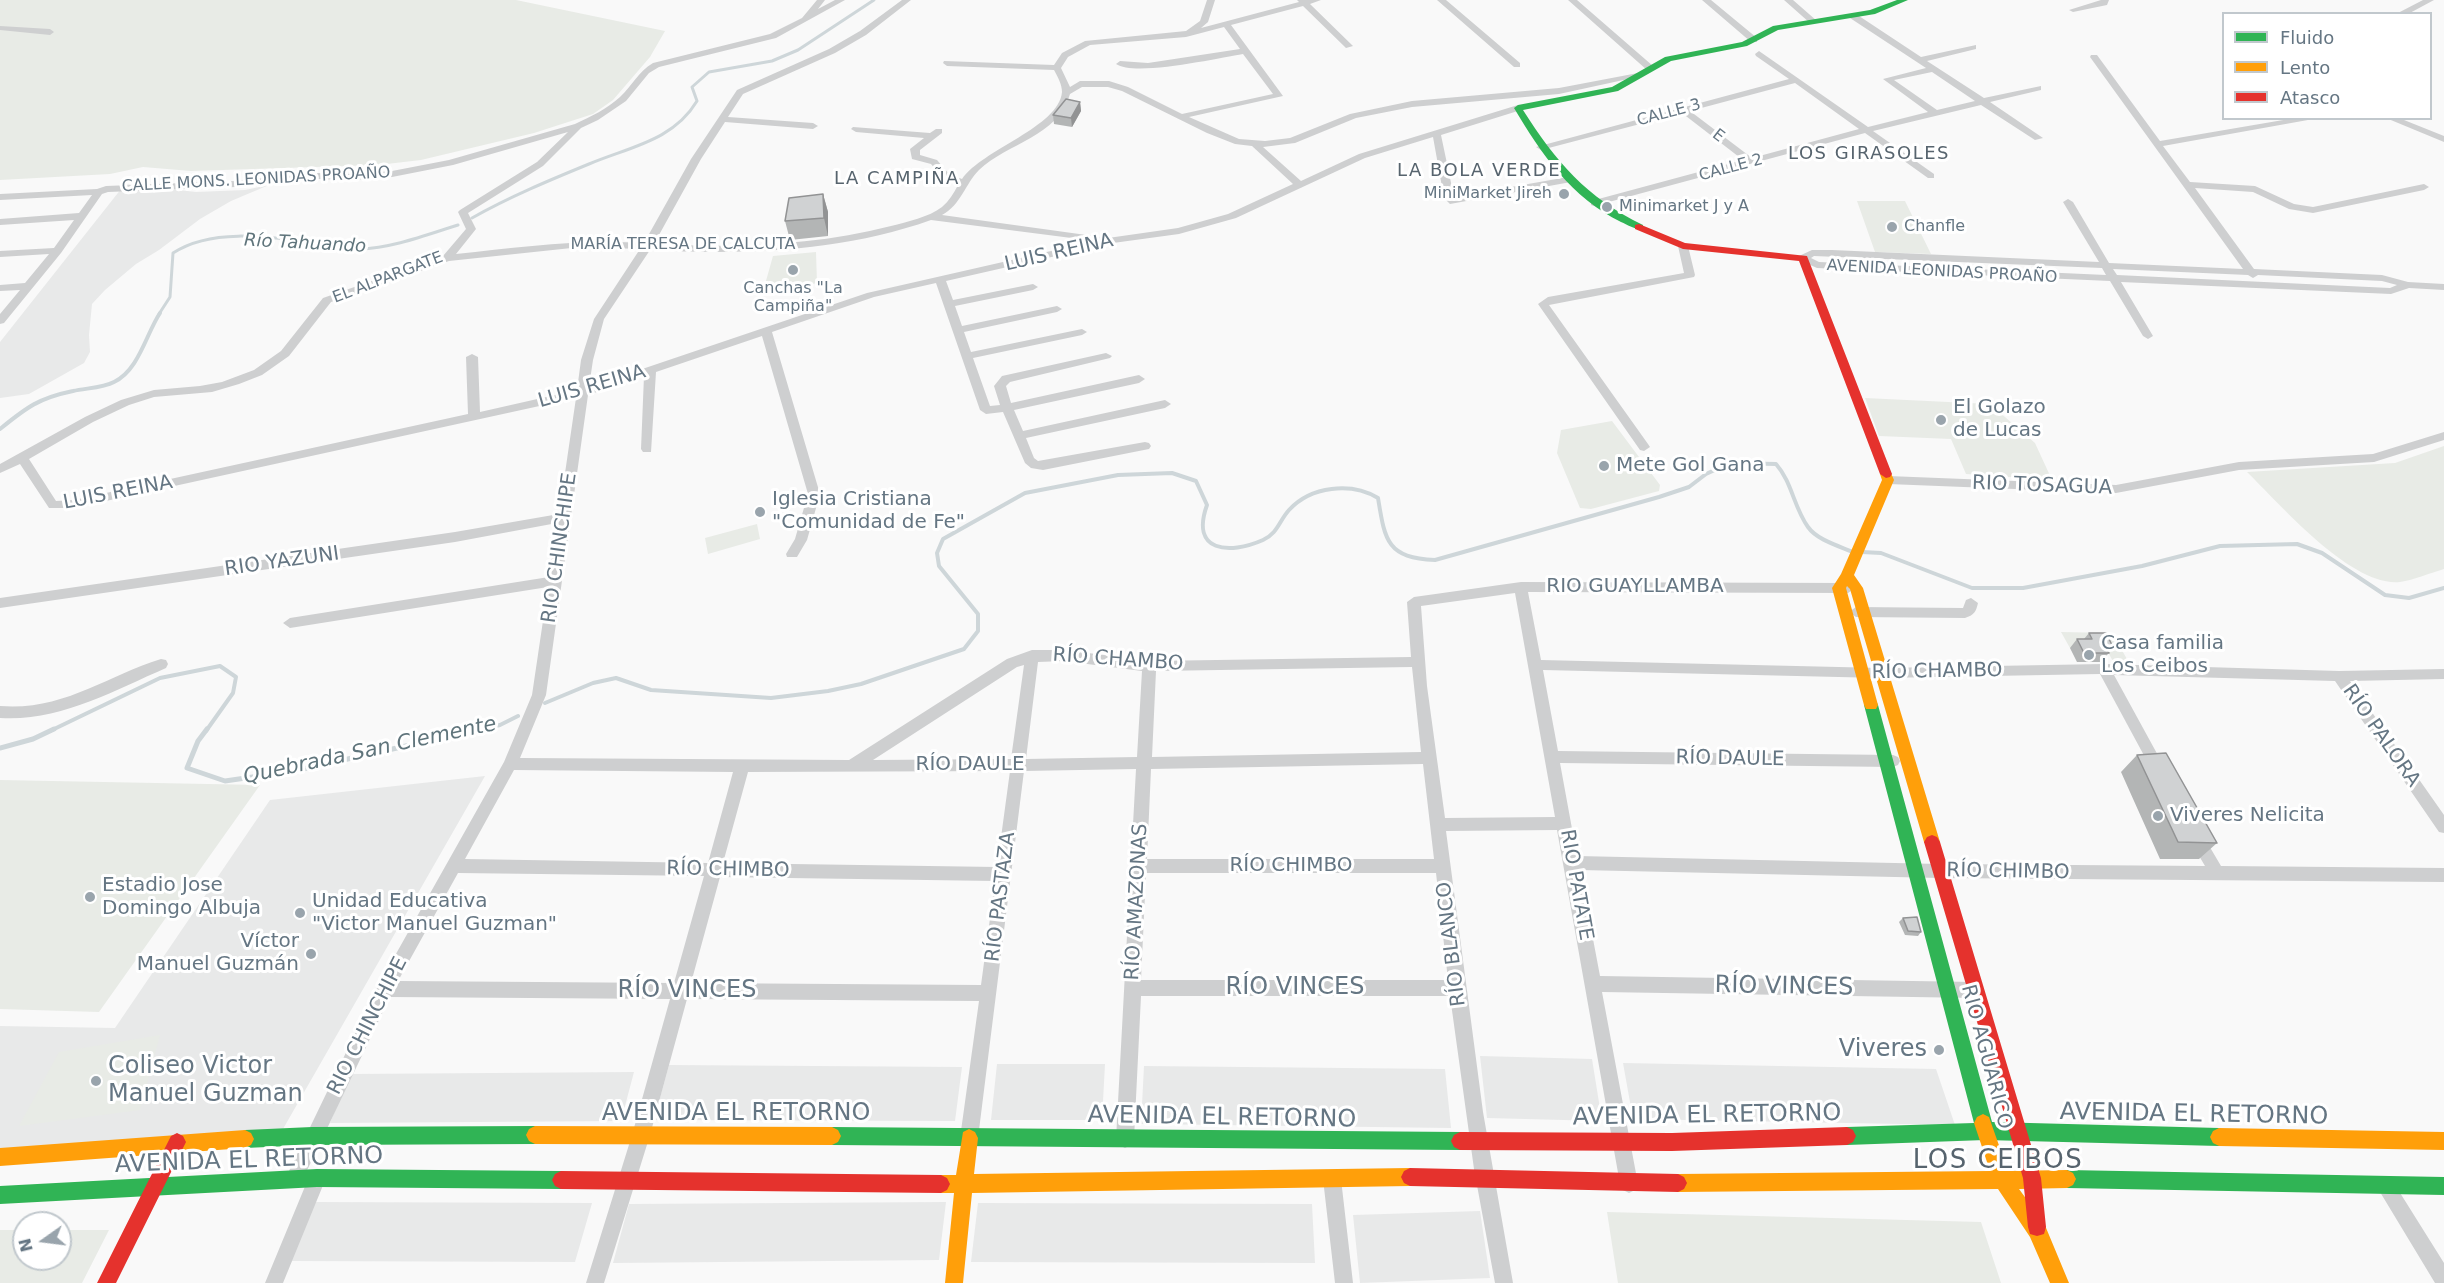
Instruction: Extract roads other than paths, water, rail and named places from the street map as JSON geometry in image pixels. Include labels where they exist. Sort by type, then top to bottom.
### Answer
[{"type":"main road","points":[[1839,588],[1848,573],[1888,480],[1803,258],[1683,246],[1618,218],[1594,203],[1568,180],[1541,147],[1518,108],[1615,89],[1679,55],[1754,40],[1776,28],[1885,9],[1904,0]]},
{"type":"main road","name":"RIO AGUARICO","points":[[1848,573],[1856,588],[1864,613],[2032,1178],[2037,1230]]},
{"type":"main road","name":"RIO AGUARICO","points":[[1839,588],[1985,1131],[2002,1179],[2037,1230]]},
{"type":"main road","name":"AVENIDA EL RETORNO","points":[[0,1157],[177,1142],[312,1136],[640,1135],[1477,1143],[1623,1142],[1985,1131],[2444,1141]]},
{"type":"main road","points":[[954,1283],[969,1138]]},
{"type":"main road","points":[[106,1283],[177,1142]]},
{"type":"main road","name":"AVENIDA EL RETORNO","points":[[0,1195],[317,1178],[963,1184],[1482,1176],[1629,1184],[2032,1178],[2444,1186]]},
{"type":"main road","points":[[2037,1230],[2060,1283]]},
{"type":"street","name":"CALLE MONS. LEONIDAS PROAÑO","points":[[0,197],[99,192],[113,188],[235,184],[317,176],[352,177],[392,174],[450,163],[578,126],[623,99],[646,71],[656,65],[758,42],[805,20],[821,0]]},
{"type":"street","points":[[805,20],[841,0]]},
{"type":"street","name":"RIO CHINCHIPE","points":[[294,1179],[312,1136],[385,989],[510,764],[539,694],[587,360],[599,320],[648,245],[663,215],[740,92],[832,51],[863,33],[907,0]]},
{"type":"street","points":[[1186,34],[1204,21],[1211,0]]},
{"type":"street","points":[[1058,68],[1065,54],[1088,43],[1186,34],[1317,0]]},
{"type":"street","points":[[1441,0],[1517,65]]},
{"type":"street","points":[[1572,0],[1644,72]]},
{"type":"street","points":[[1706,0],[1754,40]]},
{"type":"street","points":[[1788,0],[1814,21]]},
{"type":"street","points":[[2073,10],[2104,3],[2104,0]]},
{"type":"street","points":[[2404,12],[2430,0]]},
{"type":"street","points":[[1303,2],[1349,46]]},
{"type":"street","points":[[1853,16],[1980,102],[2038,138]]},
{"type":"street","points":[[1178,117],[1279,96],[1226,24]]},
{"type":"street","points":[[0,28],[50,32]]},
{"type":"street","points":[[1919,60],[1973,47]]},
{"type":"street","points":[[1120,64],[1148,66],[1244,51]]},
{"type":"street","points":[[1759,54],[1931,176]]},
{"type":"street","points":[[2094,57],[2261,286]]},
{"type":"street","points":[[947,63],[1058,68]]},
{"type":"street","points":[[1058,68],[1065,82],[1066,93],[1086,82],[1109,84],[1125,89],[1178,117],[1227,138],[1255,144],[1292,141],[1353,116],[1412,104],[1559,91],[1644,72]]},
{"type":"street","points":[[1932,69],[1887,79],[1935,113]]},
{"type":"street","name":"CALLE 3","points":[[1541,147],[1797,80]]},
{"type":"street","name":"CALLE 2","points":[[1594,203],[1866,130],[2038,88]]},
{"type":"street","name":"MARÍA TERESA DE CALCUTA","points":[[447,258],[543,247],[599,244],[717,247],[795,245],[893,228],[930,217],[948,207],[970,173],[982,162],[1054,116],[1064,103],[1066,93]]},
{"type":"street","name":"LUIS REINA","points":[[22,458],[53,505],[63,505],[582,393],[871,295],[1113,240],[1179,231],[1232,216],[1275,198],[1298,183],[1362,156],[1437,135],[1518,108]]},
{"type":"street","name":"E","points":[[1684,110],[1751,162]]},
{"type":"street","points":[[722,119],[813,126]]},
{"type":"street","points":[[2156,144],[2304,120]]},
{"type":"street","points":[[2395,120],[2444,139]]},
{"type":"street","name":"EL ALPARGATE","points":[[0,469],[122,404],[143,396],[222,386],[246,378],[279,360],[327,300],[447,258],[471,229],[463,212],[540,164],[578,126]]},
{"type":"street","points":[[856,129],[935,134],[915,148],[915,157],[934,162],[946,176],[964,184]]},
{"type":"street","points":[[1437,135],[1449,198],[1453,202],[1568,180]]},
{"type":"street","points":[[1255,144],[1298,183]]},
{"type":"street","points":[[2187,185],[2255,189],[2292,207],[2313,210],[2424,187]]},
{"type":"street","points":[[0,321],[57,251],[99,192]]},
{"type":"street","points":[[2068,202],[2148,336]]},
{"type":"street","points":[[0,222],[82,216]]},
{"type":"street","points":[[930,217],[1113,240]]},
{"type":"street","points":[[1644,447],[1543,304],[1548,300],[1690,275],[1683,246]]},
{"type":"street","points":[[0,254],[57,251]]},
{"type":"street","name":"AVENIDA LEONIDAS PROAÑO","points":[[1803,258],[1812,253],[1832,253],[2382,278],[2408,285]]},
{"type":"street","name":"AVENIDA LEONIDAS PROAÑO","points":[[1803,258],[1817,265],[2115,280],[2391,291],[2408,285]]},
{"type":"street","points":[[940,279],[986,410],[1007,408],[1139,379]]},
{"type":"street","points":[[2408,285],[2444,287]]},
{"type":"street","points":[[0,288],[28,286]]},
{"type":"street","points":[[949,304],[1033,287]]},
{"type":"street","points":[[958,330],[1057,309]]},
{"type":"street","points":[[766,331],[814,494],[801,540],[792,554]]},
{"type":"street","points":[[967,356],[1082,332]]},
{"type":"street","points":[[1106,356],[1006,379],[1000,386],[1029,460],[1035,465],[1043,466],[1145,446]]},
{"type":"street","points":[[472,357],[474,417]]},
{"type":"street","points":[[647,449],[650,370]]},
{"type":"street","points":[[1019,436],[1165,404]]},
{"type":"street","name":"RIO TOSAGUA","points":[[1888,480],[2116,489],[2239,466],[2374,458],[2444,436]]},
{"type":"street","name":"RIO YAZUNI","points":[[0,603],[455,537],[564,517]]},
{"type":"street","points":[[290,623],[555,581]]},
{"type":"street","name":"RIO GUAYLLAMBA","points":[[1414,602],[1521,587],[1856,588]]},
{"type":"street","name":"RIO PATATE","points":[[1521,587],[1629,1184]]},
{"type":"street","name":"RÍO BLANCO","points":[[1414,602],[1416,662],[1430,758],[1477,1143],[1504,1283]]},
{"type":"street","points":[[1845,612],[1965,613],[1970,610],[1971,603]]},
{"type":"street","name":"RÍO CHAMBO","points":[[850,766],[1012,663],[1032,655],[1078,655],[1149,666],[1416,662]]},
{"type":"street","name":"RÍO PASTAZA","points":[[969,1138],[1032,655]]},
{"type":"street","points":[[0,712],[34,712],[59,705],[160,664]]},
{"type":"street","name":"RÍO CHAMBO","points":[[1536,665],[1881,673],[2104,669],[2339,676],[2444,674]]},
{"type":"street","name":"RÍO AMAZONAS","points":[[1125,1139],[1149,666]]},
{"type":"street","points":[[2104,669],[2164,780]]},
{"type":"street","name":"RÍO PALORA","points":[[2339,676],[2444,826]]},
{"type":"street","name":"RÍO DAULE","points":[[1552,757],[1907,761]]},
{"type":"street","name":"RÍO DAULE","points":[[510,764],[742,767],[1144,764],[1430,758]]},
{"type":"street","points":[[596,1283],[640,1135],[742,767]]},
{"type":"street","points":[[1438,825],[1565,823]]},
{"type":"street","points":[[2191,827],[2217,874]]},
{"type":"street","name":"RÍO CHIMBO","points":[[1572,863],[1940,871],[2444,875]]},
{"type":"street","name":"RÍO CHIMBO","points":[[453,866],[1004,874]]},
{"type":"street","name":"RÍO CHIMBO","points":[[1139,866],[1443,866]]},
{"type":"street","name":"RÍO VINCES","points":[[1594,984],[1975,990]]},
{"type":"street","name":"RÍO VINCES","points":[[1133,988],[1457,988]]},
{"type":"street","name":"RÍO VINCES","points":[[385,989],[988,993]]},
{"type":"street","points":[[274,1283],[317,1178]]},
{"type":"street","points":[[1332,1179],[1344,1283]]},
{"type":"street","points":[[2386,1186],[2444,1280]]},
{"type":"waterway","name":"Río Tahuando","points":[[472,218],[545,183],[663,134],[676,125],[697,101],[692,87],[709,72],[772,61],[798,50],[874,0]]},
{"type":"waterway","name":"Río Tahuando","points":[[159,314],[170,297],[173,253],[207,239],[265,237],[359,249],[409,240],[458,225]]},
{"type":"waterway","name":"Río Tahuando","points":[[0,429],[42,400],[78,390],[105,386],[123,376],[136,360],[160,313]]},
{"type":"waterway","name":"Quebrada San Clemente","points":[[545,703],[593,683],[616,678],[651,690],[771,698],[828,691],[861,684],[964,649],[978,631],[978,614],[939,566],[937,553],[943,539],[1025,493],[1118,475],[1172,473],[1196,481],[1207,505],[1203,521],[1208,541],[1226,548],[1250,545],[1268,537],[1289,510],[1308,496],[1332,489],[1356,490],[1378,498],[1386,536],[1398,551],[1419,559],[1435,560],[1659,497],[1689,487],[1706,474],[1730,463],[1776,464],[1786,479],[1803,520],[1812,532],[1853,552]]},
{"type":"waterway","name":"Quebrada San Clemente","points":[[1862,552],[1881,553],[1972,588],[2023,588],[2142,566],[2220,546],[2297,544],[2322,553],[2385,595],[2409,598],[2444,588]]},
{"type":"waterway","name":"Quebrada San Clemente","points":[[50,731],[160,678],[220,666],[236,677],[233,693],[206,731]]},
{"type":"waterway","name":"Quebrada San Clemente","points":[[475,731],[500,725],[518,716]]},
{"type":"waterway","name":"Quebrada San Clemente","points":[[0,748],[33,739],[54,729]]},
{"type":"waterway","name":"Quebrada San Clemente","points":[[207,729],[198,741],[187,768],[225,781],[294,771],[482,729]]},
{"type":"place","name":"MiniMarket Jireh","points":[[1564,194]]},
{"type":"place","name":"Minimarket J y A","points":[[1607,207]]},
{"type":"place","name":"Chanfle","points":[[1892,227]]},
{"type":"place","name":"Canchas \"La Campiña\"","points":[[793,270]]},
{"type":"place","name":"El Golazo de Lucas","points":[[1941,420]]},
{"type":"place","name":"Mete Gol Gana","points":[[1604,466]]},
{"type":"place","name":"Iglesia Cristiana \"Comunidad de Fe\"","points":[[760,512]]},
{"type":"place","name":"Casa familia Los Ceibos","points":[[2089,655]]},
{"type":"place","name":"Viveres Nelicita","points":[[2158,816]]},
{"type":"place","name":"Estadio Jose Domingo Albuja","points":[[90,897]]},
{"type":"place","name":"Unidad Educativa \"Victor Manuel Guzman\"","points":[[300,913]]},
{"type":"place","name":"Víctor Manuel Guzmán","points":[[311,954]]},
{"type":"place","name":"Viveres","points":[[1939,1050]]},
{"type":"place","name":"Coliseo Victor Manuel Guzman","points":[[96,1081]]},
{"type":"district","name":"LOS GIRASOLES","points":[[1869,154]]},
{"type":"district","name":"LA BOLA VERDE","points":[[1479,171]]},
{"type":"district","name":"LA CAMPIÑA","points":[[897,179]]},
{"type":"district","name":"LOS CEIBOS","points":[[1998,1161]]}]
